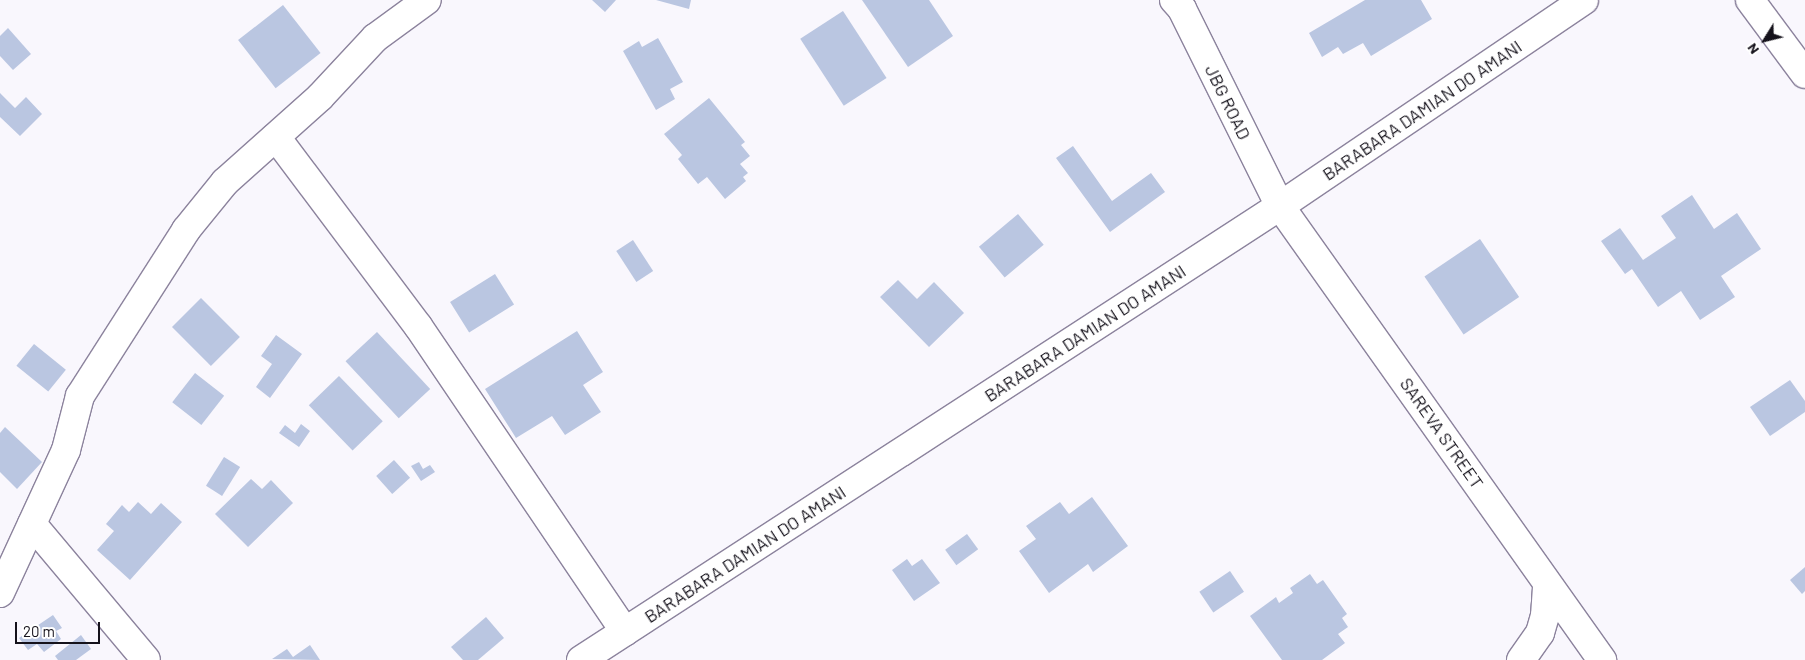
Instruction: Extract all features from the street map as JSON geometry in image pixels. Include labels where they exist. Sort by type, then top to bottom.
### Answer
[{"type":"street","points":[[0,593],[66,450],[80,396],[153,278],[225,182],[320,97],[375,38],[427,0]]},
{"type":"street","name":"JBG ROAD","points":[[1174,0],[1182,9],[1280,206]]},
{"type":"street","name":"BARABARA DAMIAN DO AMANI","points":[[581,660],[1280,206],[1584,0]]},
{"type":"street","points":[[1750,0],[1805,74]]},
{"type":"street","points":[[276,137],[418,326],[625,632]]},
{"type":"street","name":"SAREVA STREET","points":[[1280,206],[1437,424],[1546,584],[1602,660]]},
{"type":"street","points":[[32,524],[146,660]]},
{"type":"street","points":[[1522,660],[1540,633],[1545,616],[1546,584]]},
{"type":"building","points":[[592,0],[616,0],[605,12]]},
{"type":"building","points":[[656,0],[691,0],[689,9]]},
{"type":"building","points":[[862,0],[929,0],[953,36],[908,67]]},
{"type":"building","points":[[1365,0],[1421,0],[1432,19],[1371,56],[1363,43],[1343,54],[1338,47],[1322,57],[1309,33]]},
{"type":"building","points":[[283,5],[321,53],[276,88],[238,40]]},
{"type":"building","points":[[843,11],[887,78],[844,106],[800,39]]},
{"type":"building","points":[[8,28],[31,54],[13,70],[0,56],[0,36]]},
{"type":"building","points":[[658,38],[683,82],[670,89],[675,99],[656,110],[623,51],[639,41],[642,47]]},
{"type":"building","points":[[0,93],[15,108],[26,97],[42,114],[20,136],[0,117]]},
{"type":"building","points":[[709,98],[745,142],[741,145],[750,156],[740,164],[748,173],[743,177],[746,181],[725,199],[707,177],[698,184],[678,159],[682,155],[664,134]]},
{"type":"building","points":[[1073,146],[1112,201],[1151,173],[1165,192],[1110,232],[1056,158]]},
{"type":"building","points":[[1692,195],[1714,229],[1737,213],[1761,249],[1721,276],[1735,297],[1700,320],[1681,291],[1658,307],[1632,269],[1625,274],[1601,241],[1620,228],[1643,260],[1676,238],[1661,216]]},
{"type":"building","points":[[1018,214],[1044,245],[1005,277],[979,247]]},
{"type":"building","points":[[1480,239],[1519,297],[1464,334],[1424,276]]},
{"type":"building","points":[[633,240],[653,271],[636,282],[616,251]]},
{"type":"building","points":[[495,274],[514,305],[469,333],[450,302]]},
{"type":"building","points":[[898,280],[917,299],[934,282],[964,313],[929,347],[880,297]]},
{"type":"building","points":[[201,298],[240,337],[211,366],[172,327]]},
{"type":"building","points":[[577,331],[603,372],[583,385],[601,412],[565,435],[552,416],[516,438],[485,389]]},
{"type":"building","points":[[377,332],[430,389],[399,418],[346,361]]},
{"type":"building","points":[[276,335],[302,354],[270,398],[256,387],[272,364],[261,356]]},
{"type":"building","points":[[34,344],[66,370],[48,392],[16,366]]},
{"type":"building","points":[[195,373],[224,396],[201,425],[172,402]]},
{"type":"building","points":[[339,376],[383,421],[353,450],[309,405]]},
{"type":"building","points":[[1790,380],[1805,401],[1805,412],[1770,436],[1750,407]]},
{"type":"building","points":[[301,424],[310,431],[299,447],[279,433],[285,425],[295,433]]},
{"type":"building","points":[[5,427],[42,462],[17,489],[0,472],[0,433]]},
{"type":"building","points":[[224,457],[240,467],[222,496],[206,486]]},
{"type":"building","points":[[394,460],[410,478],[392,494],[376,476]]},
{"type":"building","points":[[419,462],[423,469],[430,465],[435,472],[421,481],[411,466]]},
{"type":"building","points":[[251,479],[262,489],[271,480],[293,503],[248,547],[215,514]]},
{"type":"building","points":[[1092,497],[1128,546],[1093,572],[1088,564],[1049,593],[1019,551],[1036,539],[1026,526],[1060,502],[1069,514]]},
{"type":"building","points":[[138,502],[151,514],[161,503],[182,522],[130,580],[97,550],[114,531],[106,524],[122,505],[129,512]]},
{"type":"building","points":[[967,534],[978,549],[956,565],[945,550]]},
{"type":"building","points":[[907,559],[912,566],[922,559],[940,583],[914,601],[892,570]]},
{"type":"building","points":[[1805,567],[1805,591],[1802,594],[1790,580]]},
{"type":"building","points":[[1230,571],[1244,592],[1213,612],[1199,592]]},
{"type":"building","points":[[1310,574],[1317,584],[1323,580],[1347,614],[1342,618],[1348,627],[1338,634],[1345,643],[1322,660],[1282,660],[1250,616],[1276,597],[1279,603],[1293,593],[1290,588]]},
{"type":"building","points":[[53,615],[62,628],[56,631],[61,639],[44,652],[37,644],[28,650],[19,638]]},
{"type":"building","points":[[486,617],[504,638],[478,660],[463,660],[451,647]]},
{"type":"building","points":[[81,635],[91,649],[76,660],[58,660],[55,656]]},
{"type":"building","points":[[310,645],[320,660],[272,659],[287,649],[293,657]]}]
